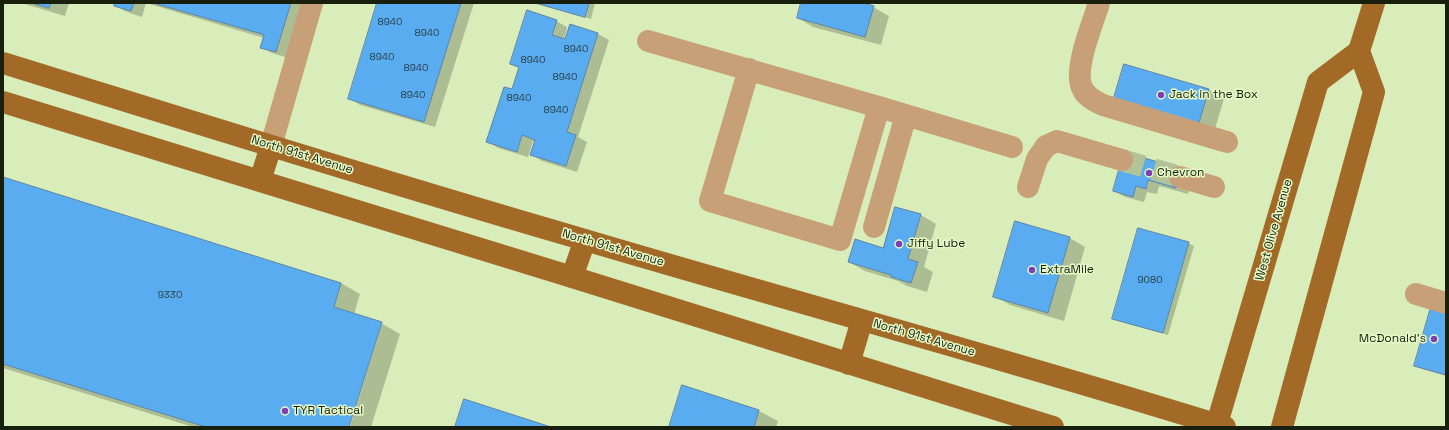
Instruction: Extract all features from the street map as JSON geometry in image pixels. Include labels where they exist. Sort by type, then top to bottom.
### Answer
[{"type":"main road","points":[[1282,427],[1374,92],[1359,51],[1374,3]]},
{"type":"main road","name":"West Olive Avenue","points":[[1219,426],[1318,82],[1359,51]]},
{"type":"main road","name":"North 91st Avenue","points":[[3,63],[271,146],[585,240],[1057,376],[1219,426]]},
{"type":"main road","points":[[3,102],[1053,427]]},
{"type":"main road","points":[[260,181],[271,146]]},
{"type":"main road","points":[[572,277],[585,240]]},
{"type":"main road","points":[[849,364],[862,320]]},
{"type":"street","points":[[271,146],[312,3]]},
{"type":"street","points":[[1099,3],[1080,67],[1081,86],[1088,97],[1103,105],[1227,142]]},
{"type":"street","points":[[648,41],[749,69],[1012,147]]},
{"type":"street","points":[[749,69],[710,201],[840,240],[879,107]]},
{"type":"street","points":[[874,227],[906,115]]},
{"type":"street","points":[[1028,187],[1037,159],[1046,146],[1057,141],[1122,160]]},
{"type":"street","points":[[1180,177],[1214,188]]},
{"type":"street","points":[[1416,294],[1446,303]]},
{"type":"building","points":[[32,3],[51,3],[49,8]]},
{"type":"building","points":[[115,3],[134,3],[131,11],[114,6]]},
{"type":"building","points":[[153,3],[291,3],[276,52],[260,48],[264,35]]},
{"type":"building","points":[[377,3],[461,3],[424,122],[348,99]]},
{"type":"building","points":[[536,3],[589,3],[585,17]]},
{"type":"building","points":[[801,3],[863,3],[874,6],[865,37],[797,18]]},
{"type":"building","points":[[527,10],[557,20],[552,35],[565,39],[570,24],[598,33],[567,132],[576,135],[566,166],[530,155],[535,140],[522,135],[517,152],[486,142],[504,87],[512,89],[519,67],[510,64]]},
{"type":"building","name":"Jack in the Box","points":[[1124,64],[1209,89],[1198,126],[1113,101]]},
{"type":"building","name":"Chevron","points":[[1124,152],[1182,169],[1176,188],[1148,180],[1146,189],[1136,186],[1133,197],[1113,191]]},
{"type":"building","points":[[3,177],[341,283],[334,307],[382,322],[349,427],[206,427],[3,364]]},
{"type":"building","name":"Jiffy Lube","points":[[895,207],[921,214],[908,259],[918,262],[911,283],[891,277],[891,275],[848,262],[855,239],[883,248]]},
{"type":"building","name":"ExtraMile","points":[[1015,221],[1070,237],[1048,313],[993,297]]},
{"type":"building","points":[[1138,228],[1189,242],[1163,333],[1112,319]]},
{"type":"building","name":"McDonald's","points":[[1431,307],[1446,312],[1446,375],[1414,366]]},
{"type":"building","points":[[682,385],[759,410],[754,427],[669,427]]},
{"type":"building","points":[[464,399],[551,427],[455,427]]},
{"type":"tunnel","points":[[1122,160],[1180,177]]},
{"type":"place","name":"Jack in the Box","points":[[1161,95]]},
{"type":"place","name":"Chevron","points":[[1149,173]]},
{"type":"place","name":"Jiffy Lube","points":[[899,244]]},
{"type":"place","name":"ExtraMile","points":[[1032,270]]},
{"type":"place","name":"McDonald's","points":[[1434,339]]},
{"type":"place","name":"TYR Tactical","points":[[285,411]]}]
